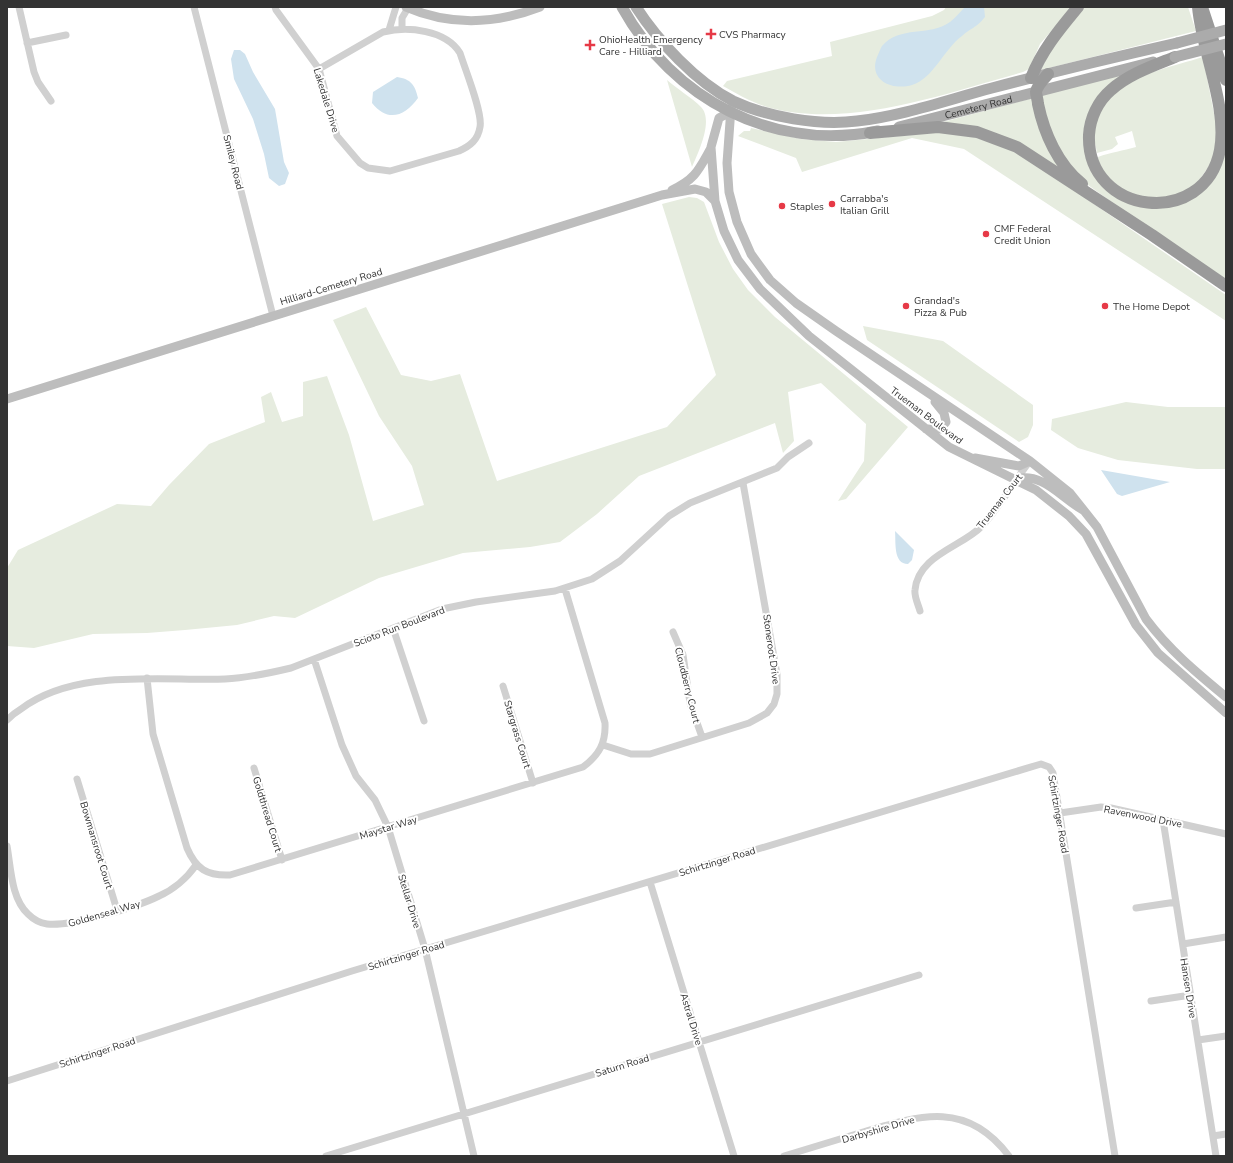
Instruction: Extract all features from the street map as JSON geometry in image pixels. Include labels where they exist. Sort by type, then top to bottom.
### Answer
[{"type":"highway","points":[[1031,78],[1049,42],[1078,7]]},
{"type":"highway","points":[[1175,57],[1134,74],[1111,90],[1096,108],[1090,126],[1089,146],[1098,171],[1106,182],[1116,191],[1140,202],[1167,203],[1188,195],[1209,177],[1217,161],[1221,142],[1220,118],[1200,27],[1198,7]]},
{"type":"highway","points":[[1202,7],[1226,80]]},
{"type":"highway","points":[[1048,74],[1040,83],[1036,92],[1040,114],[1052,144],[1064,165],[1076,179],[1152,235]]},
{"type":"highway","points":[[870,133],[938,127],[977,132],[1017,147],[1152,235],[1226,286]]},
{"type":"main road","points":[[407,8],[436,17],[467,22],[498,19],[540,7]]},
{"type":"main road","name":"Cemetery Road","points":[[622,7],[643,39],[673,74],[709,101],[730,112],[778,129],[830,136],[870,133],[1226,44]]},
{"type":"main road","name":"Cemetery Road","points":[[636,7],[652,31],[679,60],[733,101],[787,118],[814,122],[843,122],[890,116],[1031,78],[1226,30]]},
{"type":"main road","name":"Trueman Boulevard","points":[[733,101],[730,112],[727,163],[729,192],[737,222],[750,254],[770,280],[796,303],[922,390],[1030,461],[1064,487],[1086,512],[1110,549],[1146,619],[1156,632],[1179,658],[1226,697]]},
{"type":"main road","name":"Trueman Boulevard","points":[[730,112],[719,118],[711,147],[715,201],[724,231],[738,260],[760,289],[809,336],[873,389],[949,447],[966,457],[1016,479],[1048,498],[1069,516],[1086,534],[1136,625],[1153,648],[1186,680],[1226,713]]},
{"type":"main road","name":"Hilliard-Cemetery Road","points":[[662,195],[691,180],[698,173],[711,147]]},
{"type":"main road","name":"Hilliard-Cemetery Road","points":[[7,399],[662,195],[695,189],[706,192],[715,201]]},
{"type":"main road","points":[[777,306],[786,307],[796,303]]},
{"type":"main road","points":[[922,390],[941,408],[946,417],[945,424],[940,429],[926,429]]},
{"type":"main road","points":[[966,457],[992,460],[1019,466],[1030,461]]},
{"type":"main road","points":[[1016,479],[1025,476],[1042,481],[1071,504],[1086,512]]},
{"type":"street","points":[[19,7],[38,82],[51,100]]},
{"type":"street","name":"Smiley Road","points":[[194,7],[274,316]]},
{"type":"street","name":"Lakedale Drive","points":[[275,7],[319,69],[337,136],[360,162],[368,168],[390,171],[459,151],[471,145],[479,133],[480,123],[476,105],[458,48],[446,38],[422,32],[402,30]]},
{"type":"street","points":[[389,30],[396,7]]},
{"type":"street","points":[[319,69],[383,32],[389,30],[402,30],[402,18],[407,8]]},
{"type":"street","points":[[27,43],[66,35]]},
{"type":"street","name":"Scioto Run Boulevard","points":[[8,718],[35,698],[68,687],[95,682],[147,678],[226,679],[273,672],[314,659],[442,609],[476,602],[564,589],[592,579],[620,561],[669,516],[690,503],[743,483],[777,468],[788,457],[809,442]]},
{"type":"street","name":"Trueman Court","points":[[920,610],[915,588],[925,568],[937,556],[967,539],[982,526],[1030,461]]},
{"type":"street","name":"Stoneroot Drive","points":[[603,745],[631,754],[641,755],[758,719],[767,713],[774,704],[777,694],[777,674],[743,483]]},
{"type":"street","points":[[564,589],[603,713],[606,734],[603,745]]},
{"type":"street","points":[[393,628],[424,721]]},
{"type":"street","name":"Cloudberry Court","points":[[674,632],[682,655],[690,703],[702,737]]},
{"type":"street","name":"Stellar Drive","points":[[314,659],[342,745],[356,776],[375,800],[388,828],[424,950],[474,1156]]},
{"type":"street","points":[[147,678],[150,716],[155,745],[187,848],[196,865]]},
{"type":"street","name":"Stargrass Court","points":[[503,686],[533,783]]},
{"type":"street","name":"Maystar Way","points":[[196,865],[212,874],[222,875],[237,873],[282,860],[583,767],[595,758],[603,745]]},
{"type":"street","name":"Schirtzinger Road","points":[[7,1081],[424,950],[1037,764],[1047,766],[1053,773],[1115,1156]]},
{"type":"street","name":"Goldthread Court","points":[[254,768],[282,860]]},
{"type":"street","name":"Bowmansroot Court","points":[[77,779],[117,910]]},
{"type":"street","name":"Ravenwood Drive","points":[[1060,813],[1101,807],[1226,834]]},
{"type":"street","name":"Hansen Drive","points":[[1163,820],[1216,1156]]},
{"type":"street","name":"Goldenseal Way","points":[[7,846],[17,897],[22,906],[36,920],[47,924],[69,924],[158,896],[177,884],[196,865]]},
{"type":"street","name":"Astral Drive","points":[[650,882],[734,1156]]},
{"type":"street","points":[[1136,908],[1176,902]]},
{"type":"street","points":[[1183,944],[1226,937]]},
{"type":"street","name":"Saturn Road","points":[[326,1156],[919,975]]},
{"type":"street","points":[[1151,1001],[1191,995]]},
{"type":"street","points":[[1198,1040],[1226,1036]]},
{"type":"street","name":"Darbyshire Drive","points":[[784,1156],[900,1121],[924,1116],[949,1117],[972,1124],[993,1138],[1009,1156]]},
{"type":"street","points":[[1213,1136],[1226,1134]]},
{"type":"shaded area","points":[[946,7],[1072,7],[1040,44],[1029,69],[962,90],[896,106],[863,112],[830,114],[798,113],[761,105],[744,98],[723,86],[727,81],[832,56],[830,42],[932,16],[944,10]]},
{"type":"shaded area","points":[[1084,7],[1188,7],[1196,31],[1041,70],[1053,44]]},
{"type":"shaded area","points":[[1203,57],[1217,129],[1214,159],[1195,186],[1178,195],[1156,200],[1127,193],[1107,177],[1098,161],[1098,157],[1136,147],[1132,131],[1115,137],[1118,144],[1112,149],[1097,153],[1094,134],[1098,114],[1107,100],[1120,89],[1135,80],[1170,66]]},
{"type":"shaded area","points":[[1124,74],[1090,113],[1095,172],[1154,207],[1209,182],[1225,107],[1226,284],[1081,180],[1066,164],[1048,129],[1042,95]]},
{"type":"shaded area","points":[[667,80],[697,103],[705,113],[706,120],[704,137],[692,167]]},
{"type":"shaded area","points":[[1033,98],[1073,180],[1015,144],[943,122]]},
{"type":"shaded area","points":[[751,128],[801,139],[836,142],[953,131],[1007,147],[1030,160],[1226,295],[1226,321],[964,149],[912,138],[802,172],[796,158],[738,136],[744,131],[750,131]]},
{"type":"shaded area","points":[[689,197],[697,198],[704,202],[719,242],[733,269],[748,290],[775,317],[908,427],[846,499],[838,501],[864,461],[866,424],[821,383],[788,392],[794,441],[783,453],[775,423],[639,476],[597,514],[560,542],[530,547],[463,553],[379,578],[295,618],[274,616],[237,625],[147,633],[93,634],[34,648],[7,646],[7,568],[18,550],[117,504],[151,506],[169,485],[209,444],[265,422],[261,397],[271,392],[282,422],[303,416],[303,382],[327,376],[349,435],[373,521],[424,505],[412,466],[379,416],[333,320],[366,307],[401,375],[431,381],[460,374],[497,481],[667,427],[716,375],[662,204]]},
{"type":"shaded area","points":[[863,326],[943,341],[1033,405],[1033,425],[1028,437],[1019,442],[867,340]]},
{"type":"shaded area","points":[[1126,402],[1168,407],[1226,407],[1226,469],[1197,469],[1118,460],[1078,448],[1051,430],[1052,419]]},
{"type":"water","points":[[965,7],[984,7],[985,17],[979,24],[965,33],[950,48],[927,76],[912,85],[904,86],[890,85],[879,78],[875,65],[877,57],[882,46],[889,40],[906,33],[933,29],[942,26],[950,22]]},
{"type":"water","points":[[234,50],[240,50],[245,54],[253,72],[275,109],[284,162],[289,173],[285,184],[279,186],[269,178],[264,154],[253,119],[234,79],[231,59]]},
{"type":"water","points":[[397,77],[406,79],[412,83],[418,98],[402,113],[390,115],[378,109],[372,103],[373,92]]},
{"type":"water","points":[[1101,470],[1170,482],[1122,496],[1117,494]]},
{"type":"water","points":[[895,531],[914,550],[912,560],[908,564],[903,563],[900,560],[896,552]]},
{"type":"place","name":"CVS Pharmacy","points":[[711,34]]},
{"type":"place","name":"OhioHealth Emergency Care - Hilliard","points":[[590,45]]},
{"type":"place","name":"Carrabba's Italian Grill","points":[[832,204]]},
{"type":"place","name":"Staples","points":[[782,206]]},
{"type":"place","name":"CMF Federal Credit Union","points":[[986,234]]},
{"type":"place","name":"Grandad's Pizza & Pub","points":[[906,306]]},
{"type":"place","name":"The Home Depot","points":[[1105,306]]}]
